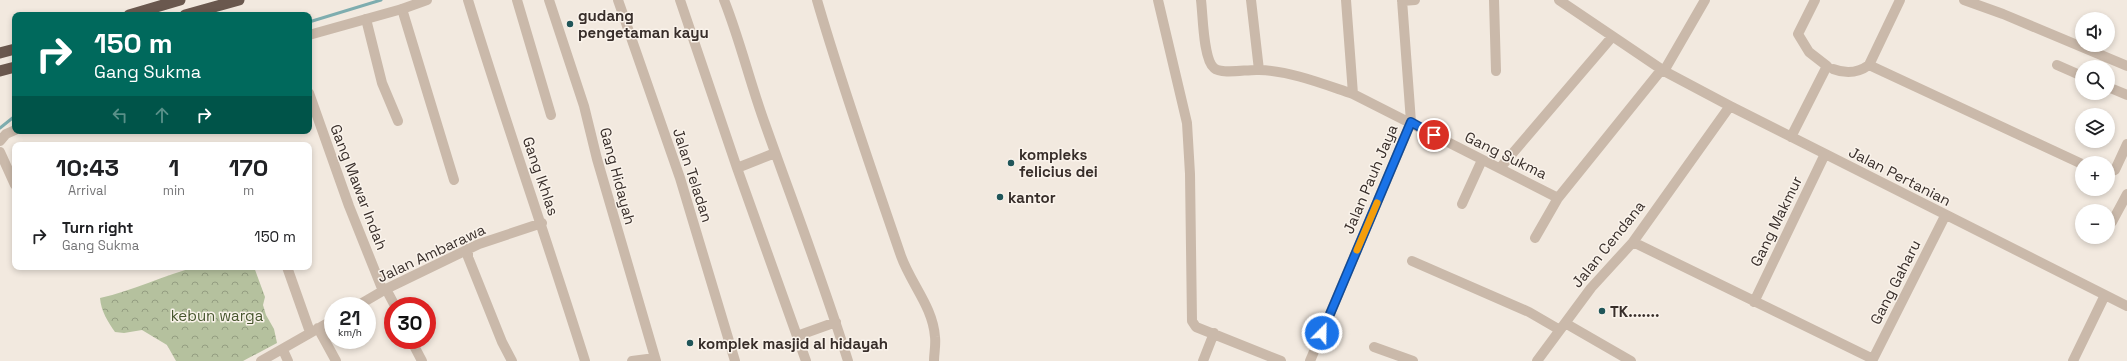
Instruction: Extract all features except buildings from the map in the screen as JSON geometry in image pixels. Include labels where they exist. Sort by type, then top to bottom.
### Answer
[{"type":"highway","points":[[139,12],[180,0]]},
{"type":"highway","points":[[196,12],[239,0]]},
{"type":"highway","points":[[0,53],[12,50]]},
{"type":"highway","points":[[0,71],[12,68]]},
{"type":"street","points":[[312,34],[366,20],[427,0]]},
{"type":"street","name":"Gang Ikhlas","points":[[468,0],[500,106],[542,224],[585,361]]},
{"type":"street","points":[[517,0],[551,115]]},
{"type":"street","name":"Gang Hidayah","points":[[549,0],[584,106],[597,159],[656,359]]},
{"type":"street","name":"Jalan Teladan","points":[[618,0],[680,178],[735,361]]},
{"type":"street","points":[[680,0],[737,168],[806,361]]},
{"type":"street","points":[[724,0],[735,27],[752,88],[836,322],[848,361]]},
{"type":"street","points":[[817,0],[861,138],[904,263],[923,298],[934,326],[936,338],[934,361]]},
{"type":"street","points":[[1158,0],[1187,123],[1190,182],[1192,321],[1196,327],[1281,361]]},
{"type":"street","name":"Gang Sukma","points":[[1202,0],[1207,50],[1210,62],[1215,69],[1223,71],[1259,70],[1291,74],[1353,94],[1411,122],[1558,198]]},
{"type":"street","points":[[1251,0],[1259,70]]},
{"type":"street","points":[[1346,0],[1353,94]]},
{"type":"street","points":[[1402,1],[1415,0]]},
{"type":"street","points":[[1494,0],[1496,71]]},
{"type":"street","name":"Jalan Pertanian","points":[[1562,0],[1612,37],[1663,70],[1945,216],[2127,306]]},
{"type":"street","points":[[1536,238],[1558,198],[1663,70],[1705,0]]},
{"type":"street","points":[[1815,0],[1798,34],[1809,52],[1830,67],[1850,72],[1862,70],[1869,65],[1900,0]]},
{"type":"street","points":[[1964,0],[2003,14],[2127,66]]},
{"type":"street","name":"Jalan Pauh Jaya","points":[[1310,361],[1411,122],[1402,1]]},
{"type":"street","points":[[402,9],[454,180]]},
{"type":"street","points":[[366,20],[382,83],[398,121]]},
{"type":"street","points":[[1500,168],[1612,37]]},
{"type":"street","points":[[1869,65],[2075,161]]},
{"type":"street","points":[[2057,65],[2075,73]]},
{"type":"street","points":[[1791,137],[1830,67]]},
{"type":"street","points":[[2115,90],[2127,95]]},
{"type":"street","name":"Gang Mawar Indah","points":[[312,101],[347,199],[385,290],[389,297]]},
{"type":"street","name":"Jalan Cendana","points":[[1537,361],[1591,288],[1633,242],[1730,106]]},
{"type":"street","points":[[0,141],[6,134],[12,131]]},
{"type":"street","points":[[2115,170],[2127,144]]},
{"type":"street","points":[[0,152],[12,178]]},
{"type":"street","points":[[737,168],[775,153]]},
{"type":"street","name":"Gang Makmur","points":[[1754,302],[1826,154]]},
{"type":"street","points":[[1462,204],[1482,160]]},
{"type":"street","points":[[2115,216],[2127,194]]},
{"type":"street","name":"Gang Gaharu","points":[[1873,360],[1945,216]]},
{"type":"street","name":"Jalan Ambarawa","points":[[373,297],[479,244],[542,224]]},
{"type":"street","points":[[1633,242],[1873,360]]},
{"type":"street","points":[[468,250],[468,257],[484,298],[512,361]]},
{"type":"street","points":[[1412,261],[1562,327],[1626,360]]},
{"type":"street","points":[[288,270],[314,330],[336,361]]},
{"type":"street","points":[[2073,361],[2105,295]]},
{"type":"street","points":[[797,336],[836,322]]},
{"type":"street","points":[[261,361],[283,350],[324,325]]},
{"type":"street","points":[[1203,361],[1214,333]]},
{"type":"street","points":[[1374,348],[1413,361]]},
{"type":"street","points":[[416,349],[422,361]]},
{"type":"street","points":[[283,350],[288,361]]},
{"type":"street","points":[[632,361],[656,359]]},
{"type":"green space","name":"kebun warga","points":[[184,270],[255,270],[265,297],[263,305],[266,315],[274,329],[277,343],[243,361],[176,361],[167,345],[142,330],[124,333],[115,332],[103,312],[100,298]]},
{"type":"waterway","points":[[312,21],[381,0]]},
{"type":"waterway","points":[[0,128],[12,118]]},
{"type":"slow traffic","points":[[1357,250],[1377,203]]},
{"type":"place","name":"gudang pengetaman kayu","points":[[570,24]]},
{"type":"place","name":"kompleks felicius dei","points":[[1011,163]]},
{"type":"place","name":"kantor","points":[[1000,197]]},
{"type":"place","name":"TK.......","points":[[1602,311]]},
{"type":"place","name":"komplek masjid al hidayah","points":[[690,343]]},
{"type":"route","points":[[1322,333],[1411,122],[1434,135]]}]
